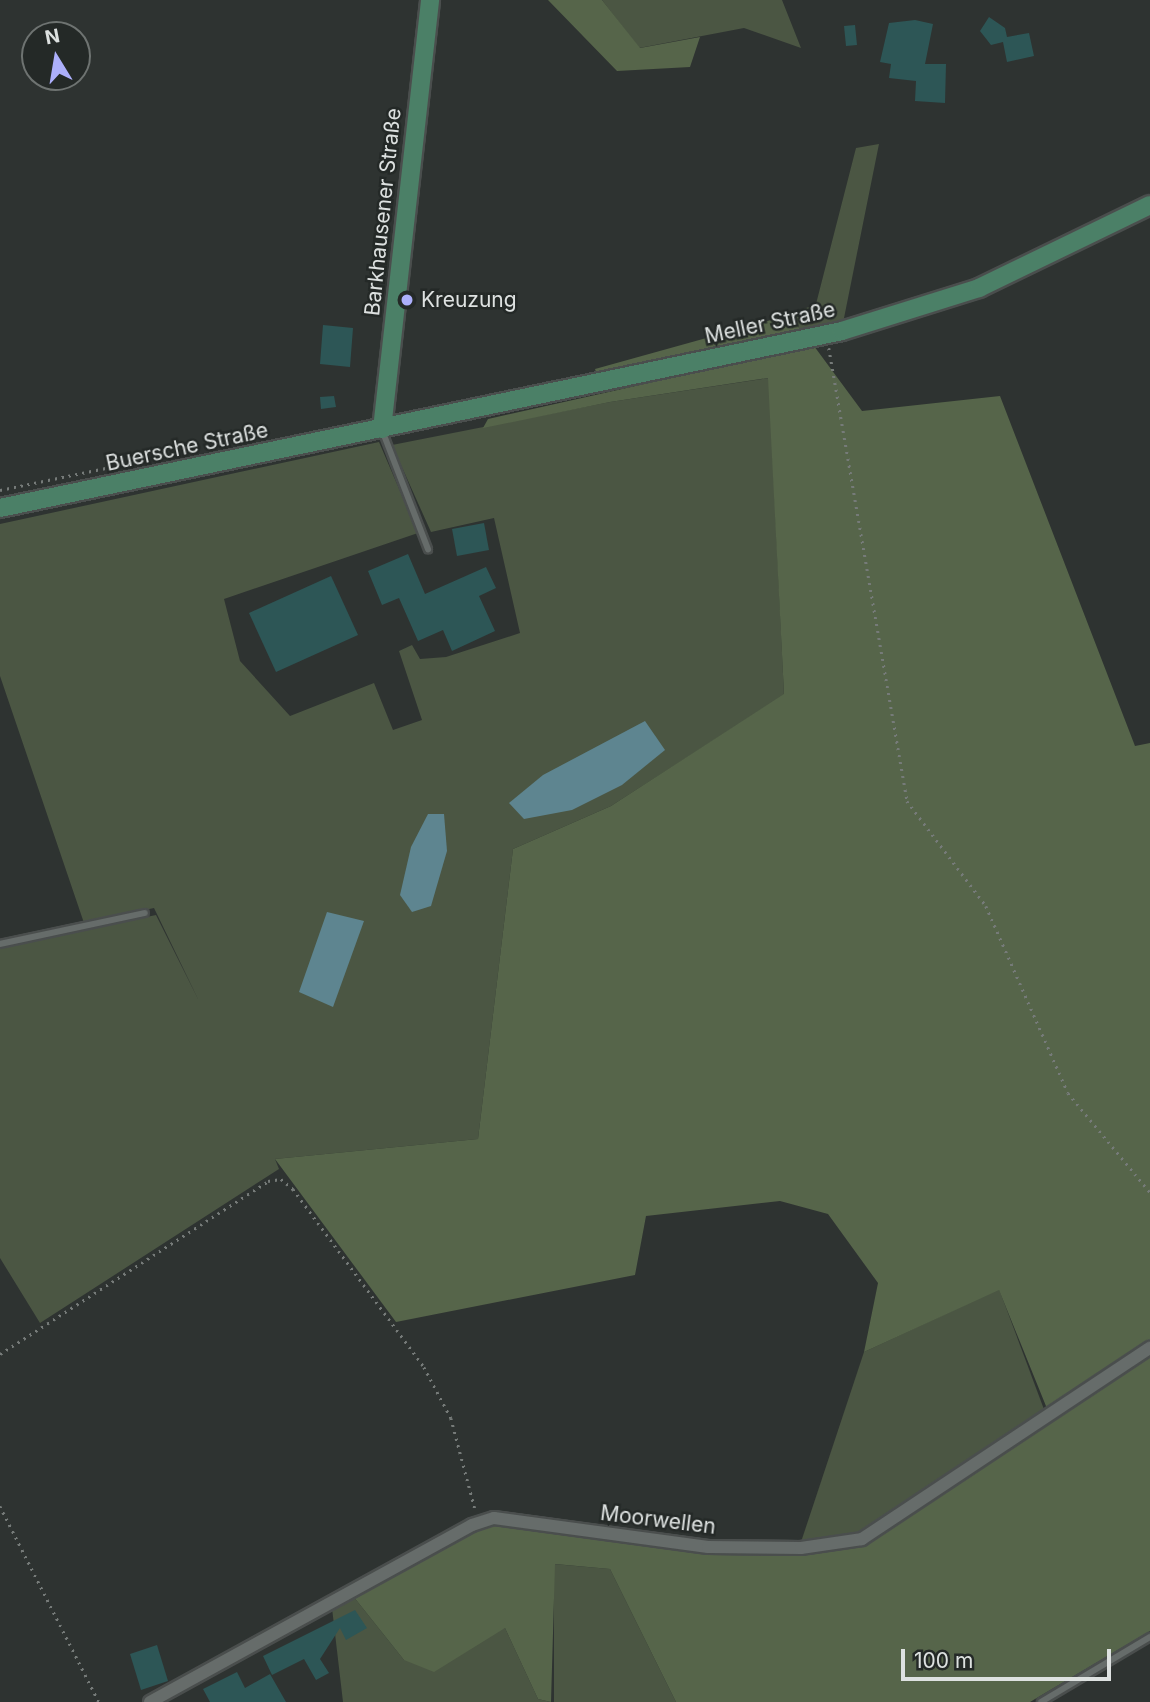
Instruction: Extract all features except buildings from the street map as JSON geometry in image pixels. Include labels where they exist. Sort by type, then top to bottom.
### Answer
[{"type":"main road","name":"Barkhausener Straße","points":[[382,429],[430,0]]},
{"type":"main road","name":"Meller Straße","points":[[382,429],[827,334],[979,288],[1150,205]]},
{"type":"main road","name":"Buersche Straße","points":[[0,508],[382,429]]},
{"type":"street","name":"Moorwellen","points":[[150,1702],[478,1523],[494,1518],[708,1547],[801,1548],[862,1539],[1150,1348]]},
{"type":"lane","points":[[382,429],[428,549]]},
{"type":"lane","points":[[0,944],[145,913]]},
{"type":"lane","points":[[1041,1702],[1150,1637]]},
{"type":"path","points":[[827,334],[907,802],[986,906],[1068,1093],[1150,1192]]},
{"type":"path","points":[[0,1354],[256,1188],[281,1180],[424,1367],[451,1418],[478,1523]]},
{"type":"path","points":[[0,1506],[99,1702]]},
{"type":"green space","points":[[548,0],[602,0],[640,48],[700,37],[690,67],[617,71]]},
{"type":"green space","points":[[602,0],[782,0],[801,48],[744,28],[639,48]]},
{"type":"green space","points":[[879,144],[843,323],[803,333],[789,315],[816,304],[856,148]]},
{"type":"green space","points":[[789,315],[803,333],[597,375],[595,369]]},
{"type":"green space","points":[[814,346],[862,411],[1000,396],[1135,746],[1150,743],[1150,1631],[1030,1702],[676,1702],[610,1569],[555,1564],[551,1702],[538,1699],[505,1628],[434,1672],[404,1660],[353,1596],[472,1531],[495,1524],[708,1550],[864,1540],[1050,1416],[999,1290],[864,1352],[878,1283],[828,1214],[780,1201],[646,1216],[635,1275],[396,1322],[275,1159],[478,1139],[513,849],[611,806],[784,694],[768,378],[610,402],[483,428],[488,419]]},
{"type":"green space","points":[[769,378],[784,695],[611,806],[513,849],[478,1139],[275,1159],[279,1169],[40,1323],[0,1258],[0,948],[156,915],[199,1001],[154,908],[84,923],[0,676],[0,524],[379,442],[418,533],[224,599],[240,661],[290,716],[374,683],[393,730],[422,720],[399,651],[412,645],[420,659],[446,657],[520,633],[494,518],[431,532],[392,445],[610,402]]},
{"type":"green space","points":[[999,1289],[1045,1412],[861,1537],[800,1545],[864,1352]]},
{"type":"green space","points":[[554,1564],[610,1569],[676,1702],[554,1702]]},
{"type":"green space","points":[[353,1596],[404,1660],[505,1628],[538,1699],[551,1702],[343,1702],[332,1608]]},
{"type":"water","points":[[645,721],[665,750],[622,785],[572,810],[524,819],[509,803],[543,775]]},
{"type":"water","points":[[428,814],[444,814],[447,851],[431,906],[412,912],[400,895],[411,847]]},
{"type":"water","points":[[327,912],[364,921],[333,1007],[299,992]]},
{"type":"place","name":"Kreuzung","points":[[407,300]]}]
